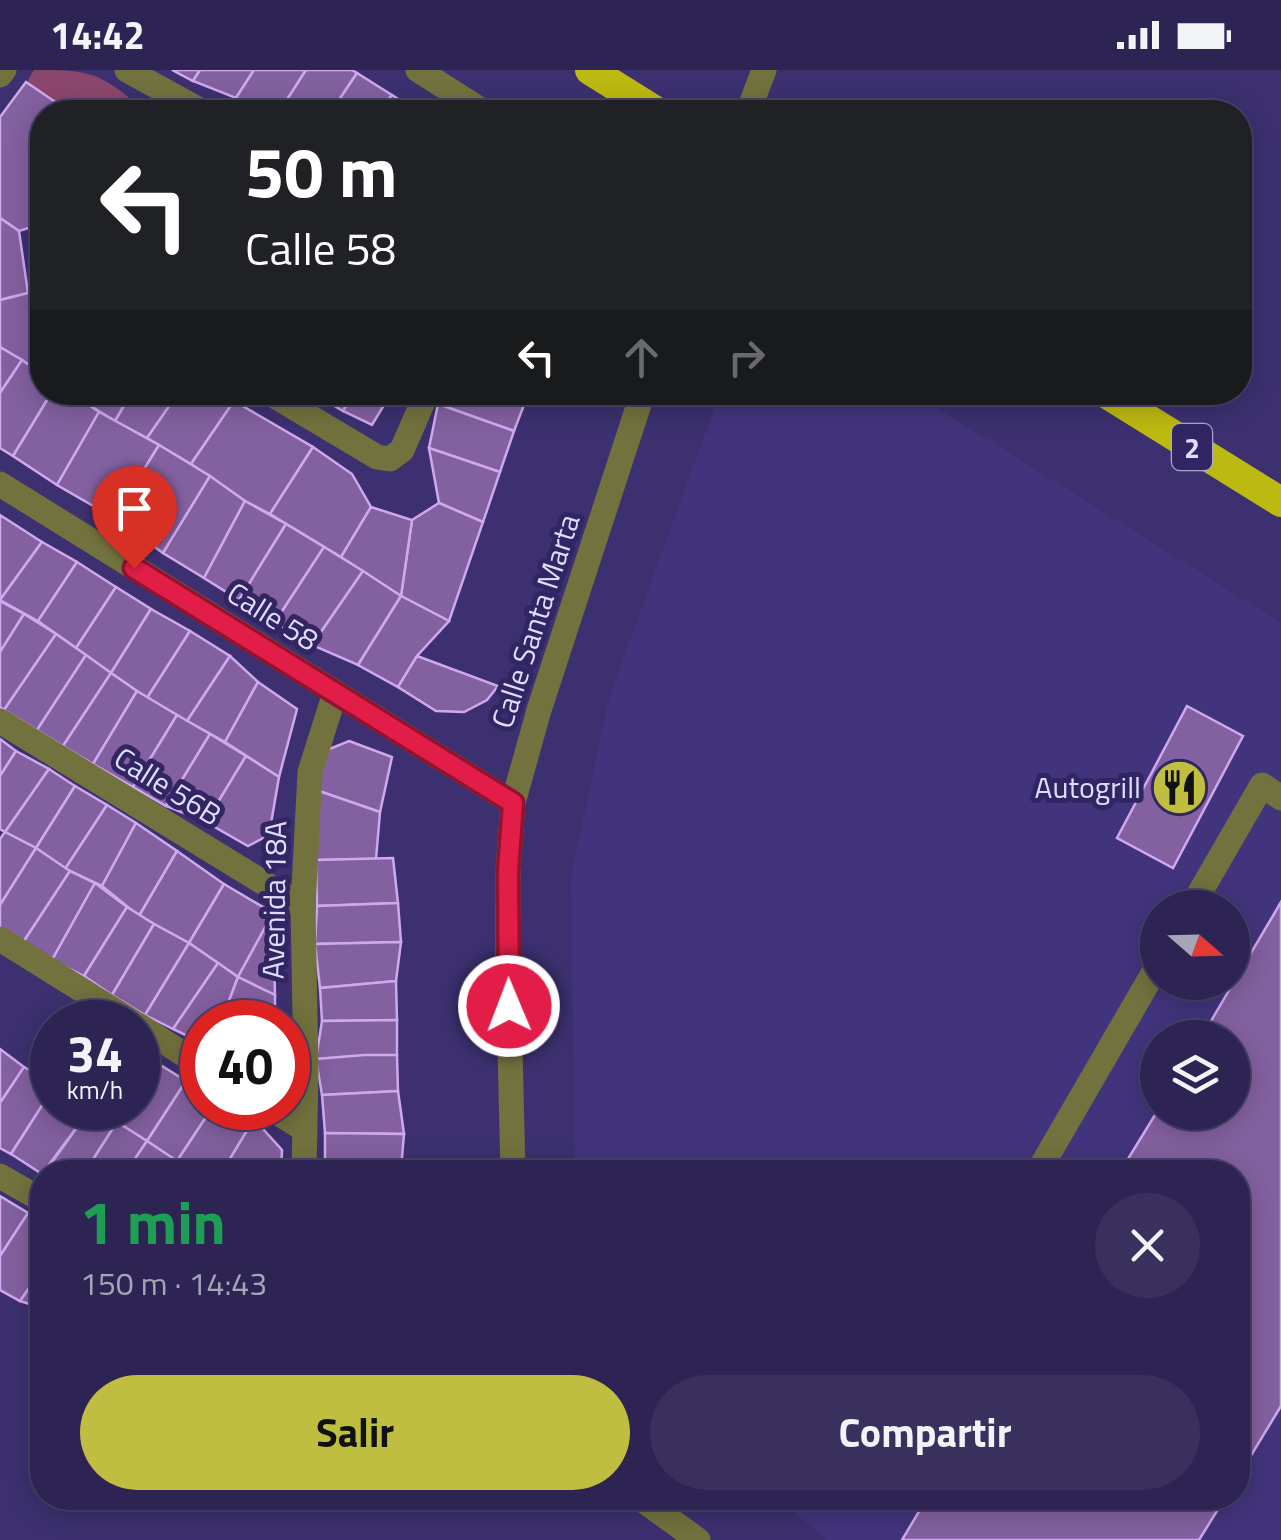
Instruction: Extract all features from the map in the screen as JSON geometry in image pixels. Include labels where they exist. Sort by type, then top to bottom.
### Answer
[{"type":"highway","points":[[590,70],[638,100]]},
{"type":"highway","name":"2","points":[[1125,405],[1281,502]]},
{"type":"street","points":[[127,70],[174,100]]},
{"type":"street","points":[[418,70],[465,100]]},
{"type":"street","points":[[753,100],[764,70]]},
{"type":"street","points":[[290,405],[377,457],[390,458],[402,450],[421,405]]},
{"type":"street","name":"Calle Santa Marta","points":[[513,1160],[508,871],[513,803],[539,710],[639,405]]},
{"type":"street","name":"Calle 58","points":[[0,484],[513,803]]},
{"type":"street","name":"Avenida 18A","points":[[305,1000],[303,907],[310,772],[334,693]]},
{"type":"street","name":"Calle 56B","points":[[0,720],[303,907]]},
{"type":"street","points":[[1201,890],[1262,785],[1281,798]]},
{"type":"street","points":[[0,940],[96,1000]]},
{"type":"street","points":[[1045,1160],[1140,996]]},
{"type":"street","name":"Avenida 18A","points":[[304,1130],[304,1160]]},
{"type":"street","points":[[0,1176],[30,1193]]},
{"type":"street","points":[[657,1510],[698,1540]]},
{"type":"shaded area","points":[[34,70],[89,74],[131,100],[53,100],[27,82]]},
{"type":"shaded area","points":[[716,405],[932,405],[1281,623],[1281,1540],[826,1540],[791,1510],[1250,1510],[1250,1160],[575,1160],[571,877],[609,698]]},
{"type":"building","points":[[172,70],[200,70],[193,81]]},
{"type":"building","points":[[200,70],[254,70],[236,98],[193,81]]},
{"type":"building","points":[[254,70],[306,70],[287,100],[236,98]]},
{"type":"building","points":[[306,70],[357,73],[339,100],[287,100]]},
{"type":"building","points":[[357,73],[392,95],[388,100],[339,100]]},
{"type":"building","points":[[26,82],[52,100],[30,100],[30,228],[19,231],[0,218],[0,117]]},
{"type":"building","points":[[0,218],[19,231],[28,293],[0,300]]},
{"type":"building","points":[[30,293],[30,366],[0,347],[0,300]]},
{"type":"building","points":[[0,347],[22,360],[0,393]]},
{"type":"building","points":[[22,360],[30,366],[30,405],[44,405],[13,456],[0,448],[0,393]]},
{"type":"building","points":[[44,405],[89,405],[99,412],[57,485],[13,456]]},
{"type":"building","points":[[89,405],[124,405],[115,421]]},
{"type":"building","points":[[124,405],[170,405],[147,438],[115,421]]},
{"type":"building","points":[[170,405],[231,405],[191,464],[147,438]]},
{"type":"building","points":[[231,405],[241,405],[313,447],[270,514],[191,464]]},
{"type":"building","points":[[346,405],[384,405],[372,425],[343,411]]},
{"type":"building","points":[[438,405],[514,431],[500,472],[429,448]]},
{"type":"building","points":[[441,405],[524,405],[514,431]]},
{"type":"building","points":[[99,412],[159,445],[114,518],[57,485]]},
{"type":"building","points":[[159,445],[210,476],[163,553],[114,518]]},
{"type":"building","points":[[313,447],[352,474],[371,507],[341,557],[270,514]]},
{"type":"building","points":[[429,448],[500,472],[483,522],[439,503]]},
{"type":"building","points":[[210,476],[245,501],[204,578],[163,553]]},
{"type":"building","points":[[245,501],[286,524],[239,600],[204,578]]},
{"type":"building","points":[[439,503],[483,522],[449,621],[401,596],[412,520]]},
{"type":"building","points":[[371,507],[412,520],[401,596],[341,557]]},
{"type":"building","points":[[0,515],[42,542],[0,600]]},
{"type":"building","points":[[286,524],[324,547],[275,622],[239,600]]},
{"type":"building","points":[[42,542],[77,562],[38,621],[0,600]]},
{"type":"building","points":[[324,547],[363,571],[312,645],[275,622]]},
{"type":"building","points":[[77,562],[116,587],[76,648],[38,621]]},
{"type":"building","points":[[363,571],[401,596],[358,665],[312,645]]},
{"type":"building","points":[[116,587],[151,609],[111,673],[76,648]]},
{"type":"building","points":[[401,596],[449,621],[417,656],[398,687],[358,665]]},
{"type":"building","points":[[0,601],[24,614],[0,652]]},
{"type":"building","points":[[151,609],[190,631],[147,698],[111,673]]},
{"type":"building","points":[[24,614],[56,634],[4,710],[0,707],[0,652]]},
{"type":"building","points":[[190,631],[230,656],[187,721],[147,698]]},
{"type":"building","points":[[56,634],[86,655],[37,730],[4,710]]},
{"type":"building","points":[[86,655],[111,673],[63,746],[37,730]]},
{"type":"building","points":[[230,656],[258,682],[225,742],[187,721]]},
{"type":"building","points":[[417,656],[498,686],[487,700],[464,712],[436,711],[398,687]]},
{"type":"building","points":[[111,673],[137,691],[93,764],[63,746]]},
{"type":"building","points":[[258,682],[297,709],[279,777],[225,742]]},
{"type":"building","points":[[137,691],[177,715],[133,787],[93,764]]},
{"type":"building","name":"Autogrill","points":[[1187,706],[1243,736],[1173,868],[1117,838]]},
{"type":"building","points":[[177,715],[210,734],[166,806],[133,787]]},
{"type":"building","points":[[210,734],[246,756],[206,822],[166,806]]},
{"type":"building","points":[[0,739],[16,751],[0,776]]},
{"type":"building","points":[[349,741],[392,757],[380,812],[316,790],[322,752]]},
{"type":"building","points":[[16,751],[49,769],[5,832],[0,829],[0,776]]},
{"type":"building","points":[[246,756],[279,777],[269,835],[248,846],[206,822]]},
{"type":"building","points":[[49,769],[75,786],[36,848],[5,832]]},
{"type":"building","points":[[75,786],[107,805],[65,869],[36,848]]},
{"type":"building","points":[[316,790],[380,812],[376,859],[316,860]]},
{"type":"building","points":[[107,805],[136,823],[102,886],[65,869]]},
{"type":"building","points":[[136,823],[177,851],[139,916],[102,886]]},
{"type":"building","points":[[5,832],[36,848],[0,905],[0,839]]},
{"type":"building","points":[[36,848],[70,871],[22,944],[0,927],[0,905]]},
{"type":"building","points":[[177,851],[224,884],[189,943],[139,916]]},
{"type":"building","points":[[393,858],[398,903],[317,906],[316,860]]},
{"type":"building","points":[[70,871],[95,883],[52,960],[22,944]]},
{"type":"building","points":[[95,883],[127,907],[84,976],[52,960]]},
{"type":"building","points":[[224,884],[273,913],[238,977],[189,943]]},
{"type":"building","points":[[1281,902],[1281,1406],[1250,1457],[1250,1160],[1127,1160],[1146,1130],[1250,1130],[1250,1020],[1212,1020],[1223,1000],[1250,1000],[1250,955]]},
{"type":"building","points":[[398,903],[401,942],[315,944],[317,906]]},
{"type":"building","points":[[127,907],[154,924],[112,995],[84,976]]},
{"type":"building","points":[[273,913],[275,995],[238,977]]},
{"type":"building","points":[[154,924],[189,943],[154,1000],[120,1000],[112,995]]},
{"type":"building","points":[[401,942],[396,981],[320,988],[315,944]]},
{"type":"building","points":[[189,943],[218,963],[193,1000],[180,1000],[180,1019],[173,1029],[160,1022],[160,1000],[154,1000]]},
{"type":"building","points":[[218,963],[238,977],[229,1000],[193,1000]]},
{"type":"building","points":[[238,977],[275,995],[275,1000],[229,1000]]},
{"type":"building","points":[[396,981],[397,1020],[322,1021],[320,988]]},
{"type":"building","points":[[397,1020],[397,1055],[316,1059],[322,1021]]},
{"type":"building","points":[[0,1049],[24,1067],[0,1103]]},
{"type":"building","points":[[397,1055],[398,1091],[322,1095],[316,1059]]},
{"type":"building","points":[[160,1065],[180,1077],[180,1090],[160,1121]]},
{"type":"building","points":[[24,1067],[30,1070],[30,1124],[11,1154],[0,1148],[0,1103]]},
{"type":"building","points":[[180,1090],[180,1130],[197,1130],[176,1160],[147,1141],[154,1130],[160,1130],[160,1121]]},
{"type":"building","points":[[398,1091],[404,1134],[325,1133],[322,1095]]},
{"type":"building","points":[[30,1124],[30,1130],[75,1130],[52,1160],[30,1160],[30,1166],[11,1154]]},
{"type":"building","points":[[75,1130],[112,1130],[93,1160],[54,1160]]},
{"type":"building","points":[[112,1130],[130,1130],[147,1141],[134,1160],[93,1160]]},
{"type":"building","points":[[130,1130],[154,1130],[147,1141]]},
{"type":"building","points":[[197,1130],[247,1130],[229,1160],[178,1160]]},
{"type":"building","points":[[247,1130],[264,1130],[282,1150],[282,1160],[229,1160]]},
{"type":"building","points":[[325,1133],[404,1134],[402,1160],[325,1160]]},
{"type":"building","points":[[147,1141],[176,1160],[134,1160]]},
{"type":"building","points":[[0,1196],[28,1213],[0,1256]]},
{"type":"building","points":[[30,1214],[30,1287],[20,1301],[0,1290],[0,1256]]},
{"type":"building","points":[[30,1287],[30,1304],[20,1301]]},
{"type":"building","points":[[920,1510],[1218,1510],[1199,1540],[902,1540]]},
{"type":"place","name":"Autogrill","points":[[1180,787]]},
{"type":"route","points":[[134,568],[513,803],[508,871],[509,1006]]}]
